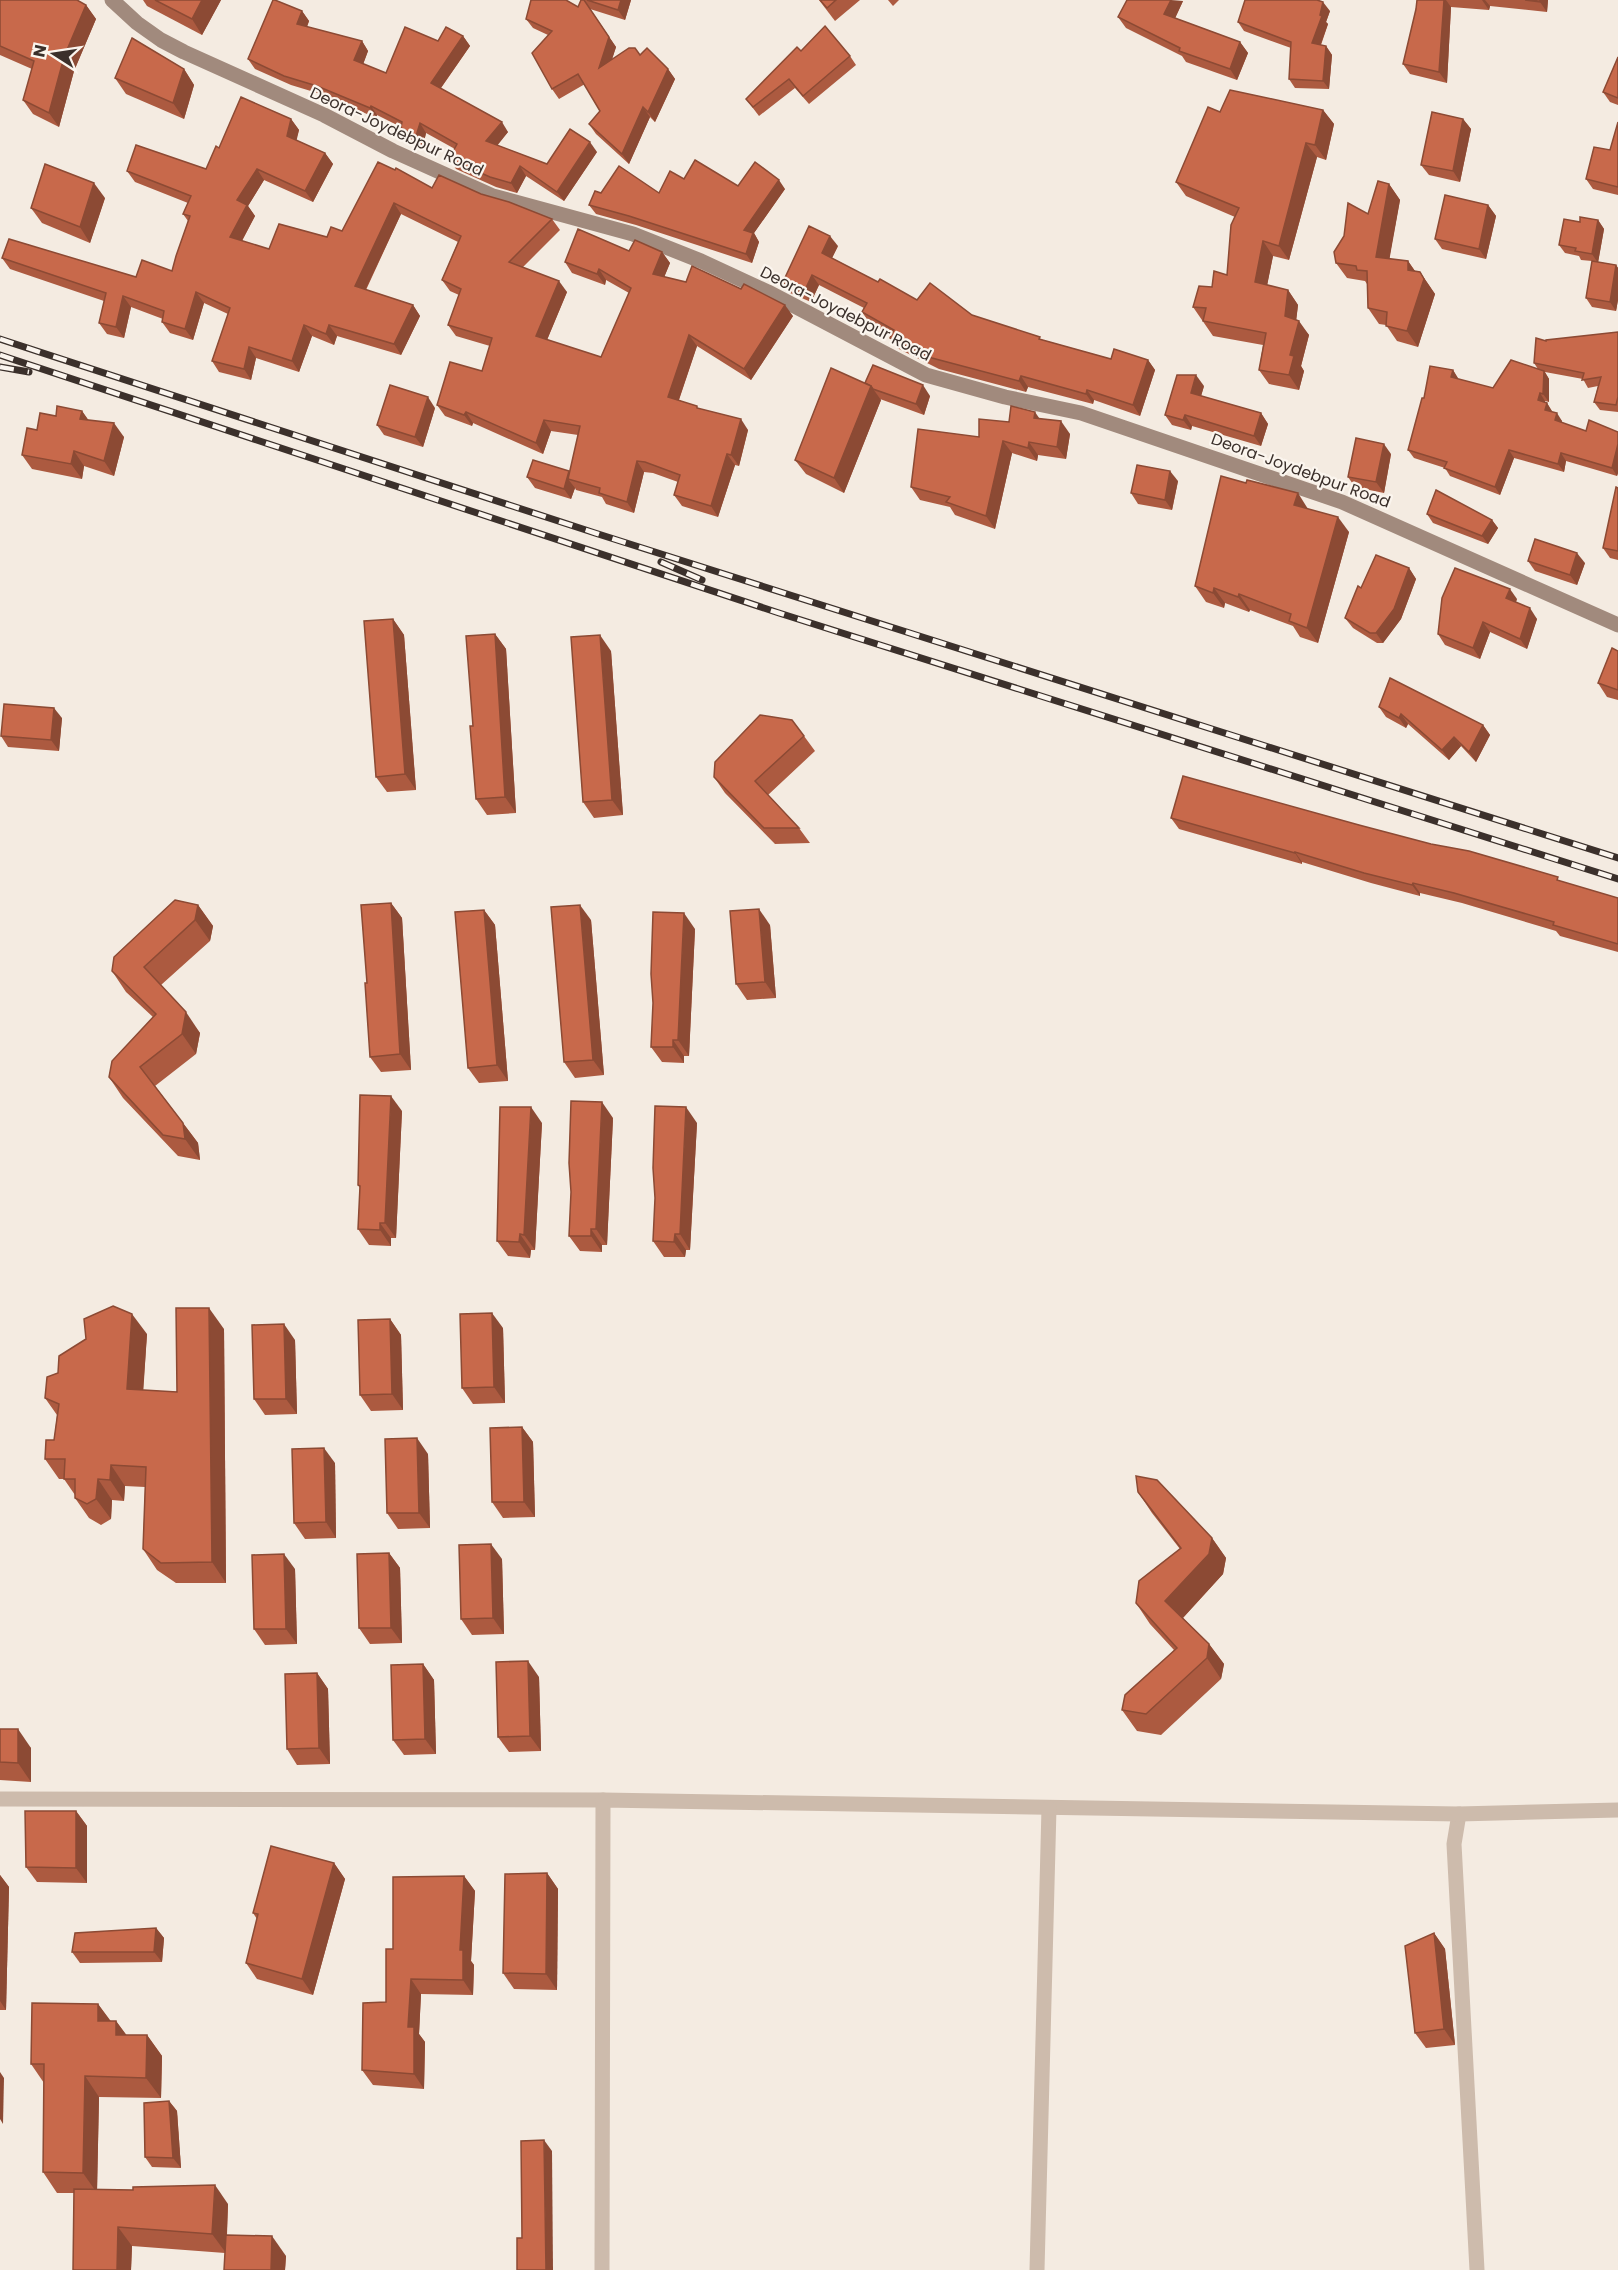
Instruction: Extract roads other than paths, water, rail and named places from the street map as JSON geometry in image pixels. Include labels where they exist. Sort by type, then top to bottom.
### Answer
[{"type":"street","name":"Deora-Joydebpur Road","points":[[112,0],[137,23],[161,40],[184,52],[324,115],[393,151],[494,196],[633,234],[701,261],[768,292],[926,375],[1005,397],[1081,413],[1342,502],[1618,625]]},
{"type":"street","points":[[0,1799],[603,1800],[1459,1814],[1618,1810]]},
{"type":"street","points":[[602,2270],[603,1800]]},
{"type":"street","points":[[1037,2270],[1049,1808]]},
{"type":"street","points":[[1459,1814],[1454,1844],[1477,2270]]},
{"type":"railway","points":[[0,339],[595,533],[1618,858]]},
{"type":"railway","points":[[0,355],[779,613],[1618,879]]},
{"type":"railway","points":[[0,367],[29,372]]},
{"type":"railway","points":[[661,562],[702,580]]}]
